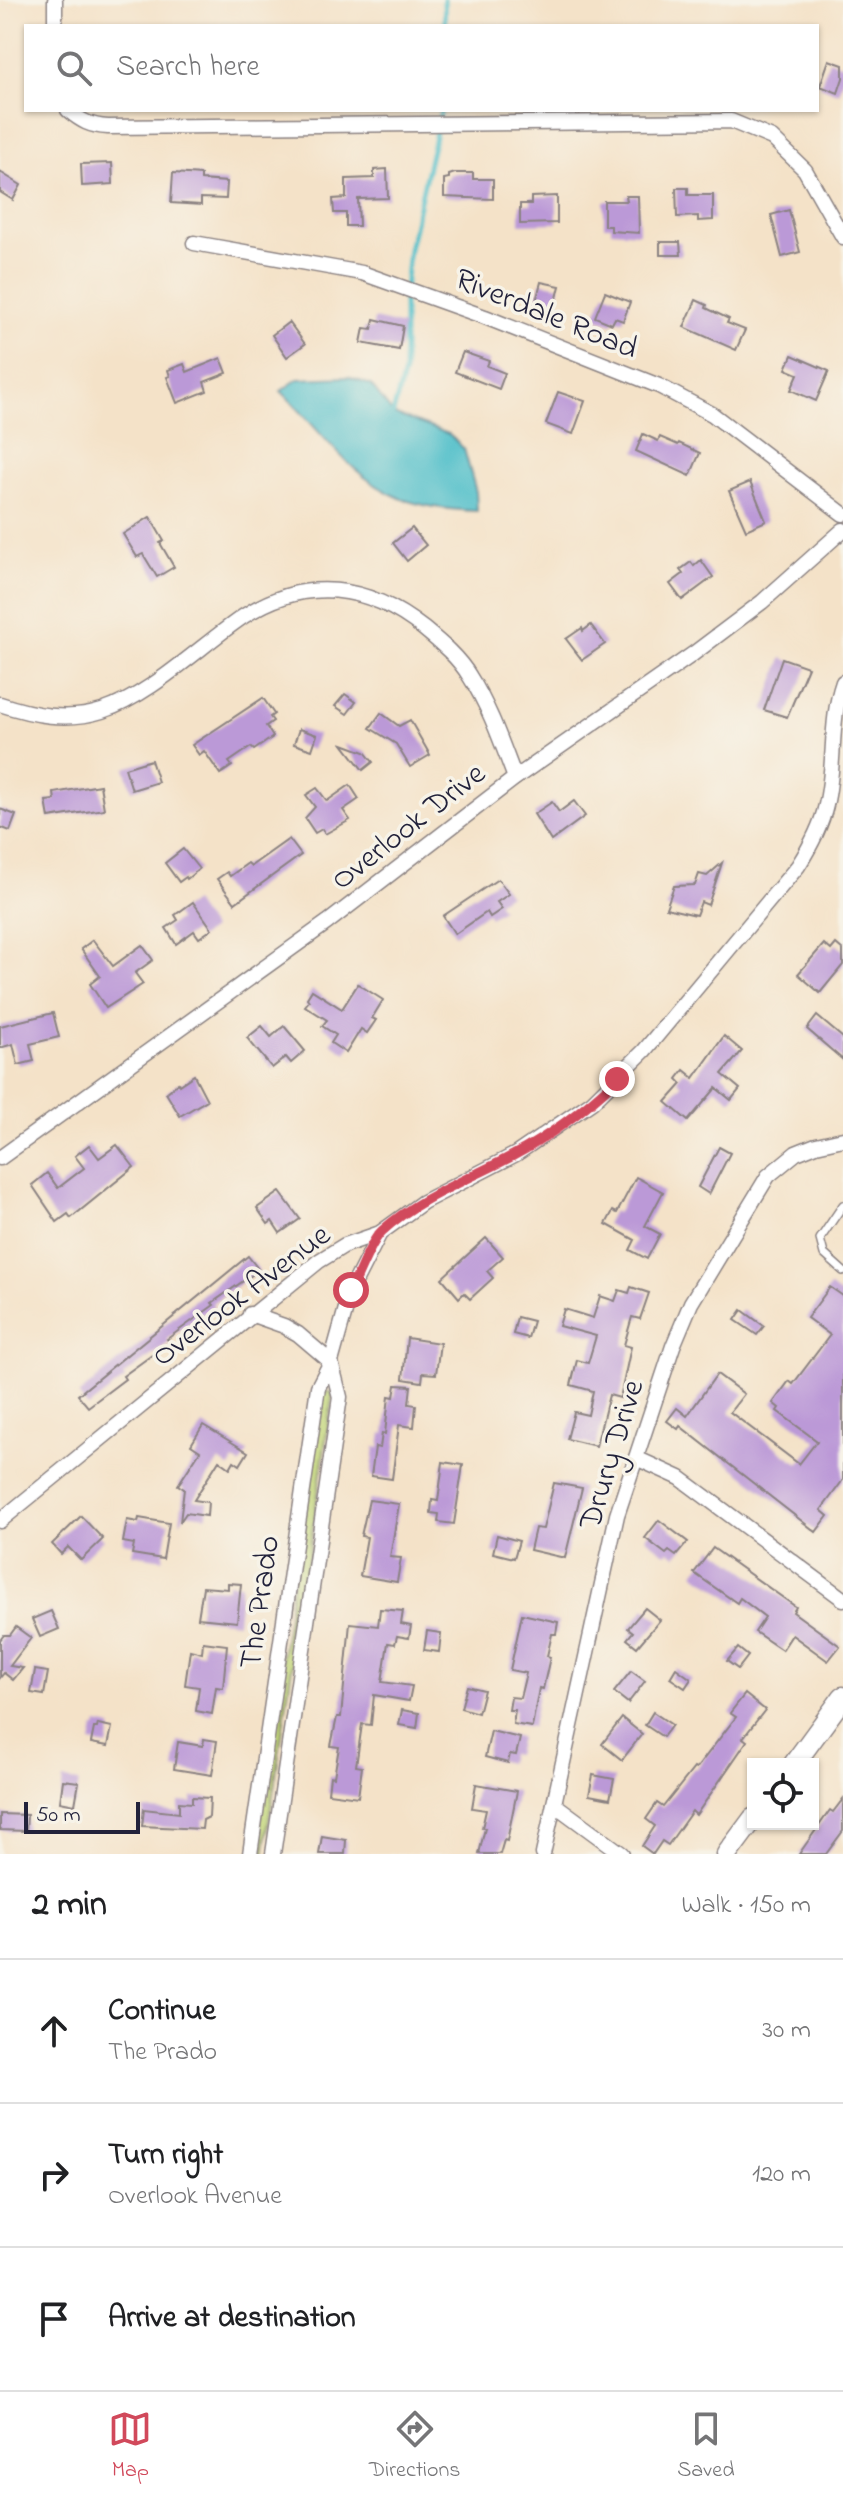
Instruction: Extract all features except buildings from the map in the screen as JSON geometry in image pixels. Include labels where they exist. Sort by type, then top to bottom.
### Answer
[{"type":"street","points":[[55,0],[55,24]]},
{"type":"street","points":[[70,112],[92,126],[108,127],[731,121],[772,138],[805,170],[843,237]]},
{"type":"street","name":"Riverdale Road","points":[[194,243],[362,273],[460,307],[659,386],[712,414],[843,514]]},
{"type":"street","name":"Overlook Drive","points":[[0,1158],[328,922],[515,778],[693,654],[762,602],[843,530]]},
{"type":"street","points":[[0,704],[53,717],[101,711],[144,689],[245,616],[277,599],[313,590],[339,590],[377,600],[408,616],[443,644],[470,676],[515,778]]},
{"type":"street","name":"Overlook Avenue","points":[[0,1521],[250,1314],[319,1261],[345,1245],[380,1233],[423,1202],[548,1135],[617,1079],[675,1016],[798,866],[810,847],[826,804],[834,720],[843,682]]},
{"type":"street","name":"Drury Drive","points":[[543,1854],[617,1515],[673,1346],[691,1303],[768,1176],[780,1163],[816,1145],[843,1139]]},
{"type":"street","points":[[0,1140],[21,1144]]},
{"type":"street","name":"The Prado","points":[[250,1854],[318,1387],[331,1362],[351,1290],[380,1233]]},
{"type":"street","points":[[250,1314],[298,1334],[331,1362]]},
{"type":"street","name":"The Prado","points":[[273,1854],[340,1397],[331,1362]]},
{"type":"street","points":[[636,1458],[680,1478],[843,1599]]},
{"type":"street","points":[[798,1758],[843,1697]]},
{"type":"street","points":[[554,1804],[622,1854]]},
{"type":"street","points":[[727,1854],[747,1827]]},
{"type":"lane","points":[[843,1205],[820,1239],[824,1254],[843,1271]]},
{"type":"green space","points":[[320,1390],[333,1393],[264,1854],[254,1854]]},
{"type":"water","points":[[349,377],[371,385],[393,414],[449,434],[464,449],[476,492],[477,511],[420,504],[384,490],[351,466],[281,391],[298,379]]},
{"type":"waterway","points":[[444,0],[445,24]]},
{"type":"waterway","points":[[393,413],[404,372],[404,300],[409,249],[441,112]]},
{"type":"route","points":[[351,1290],[380,1233],[423,1202],[548,1135],[617,1079]]}]
